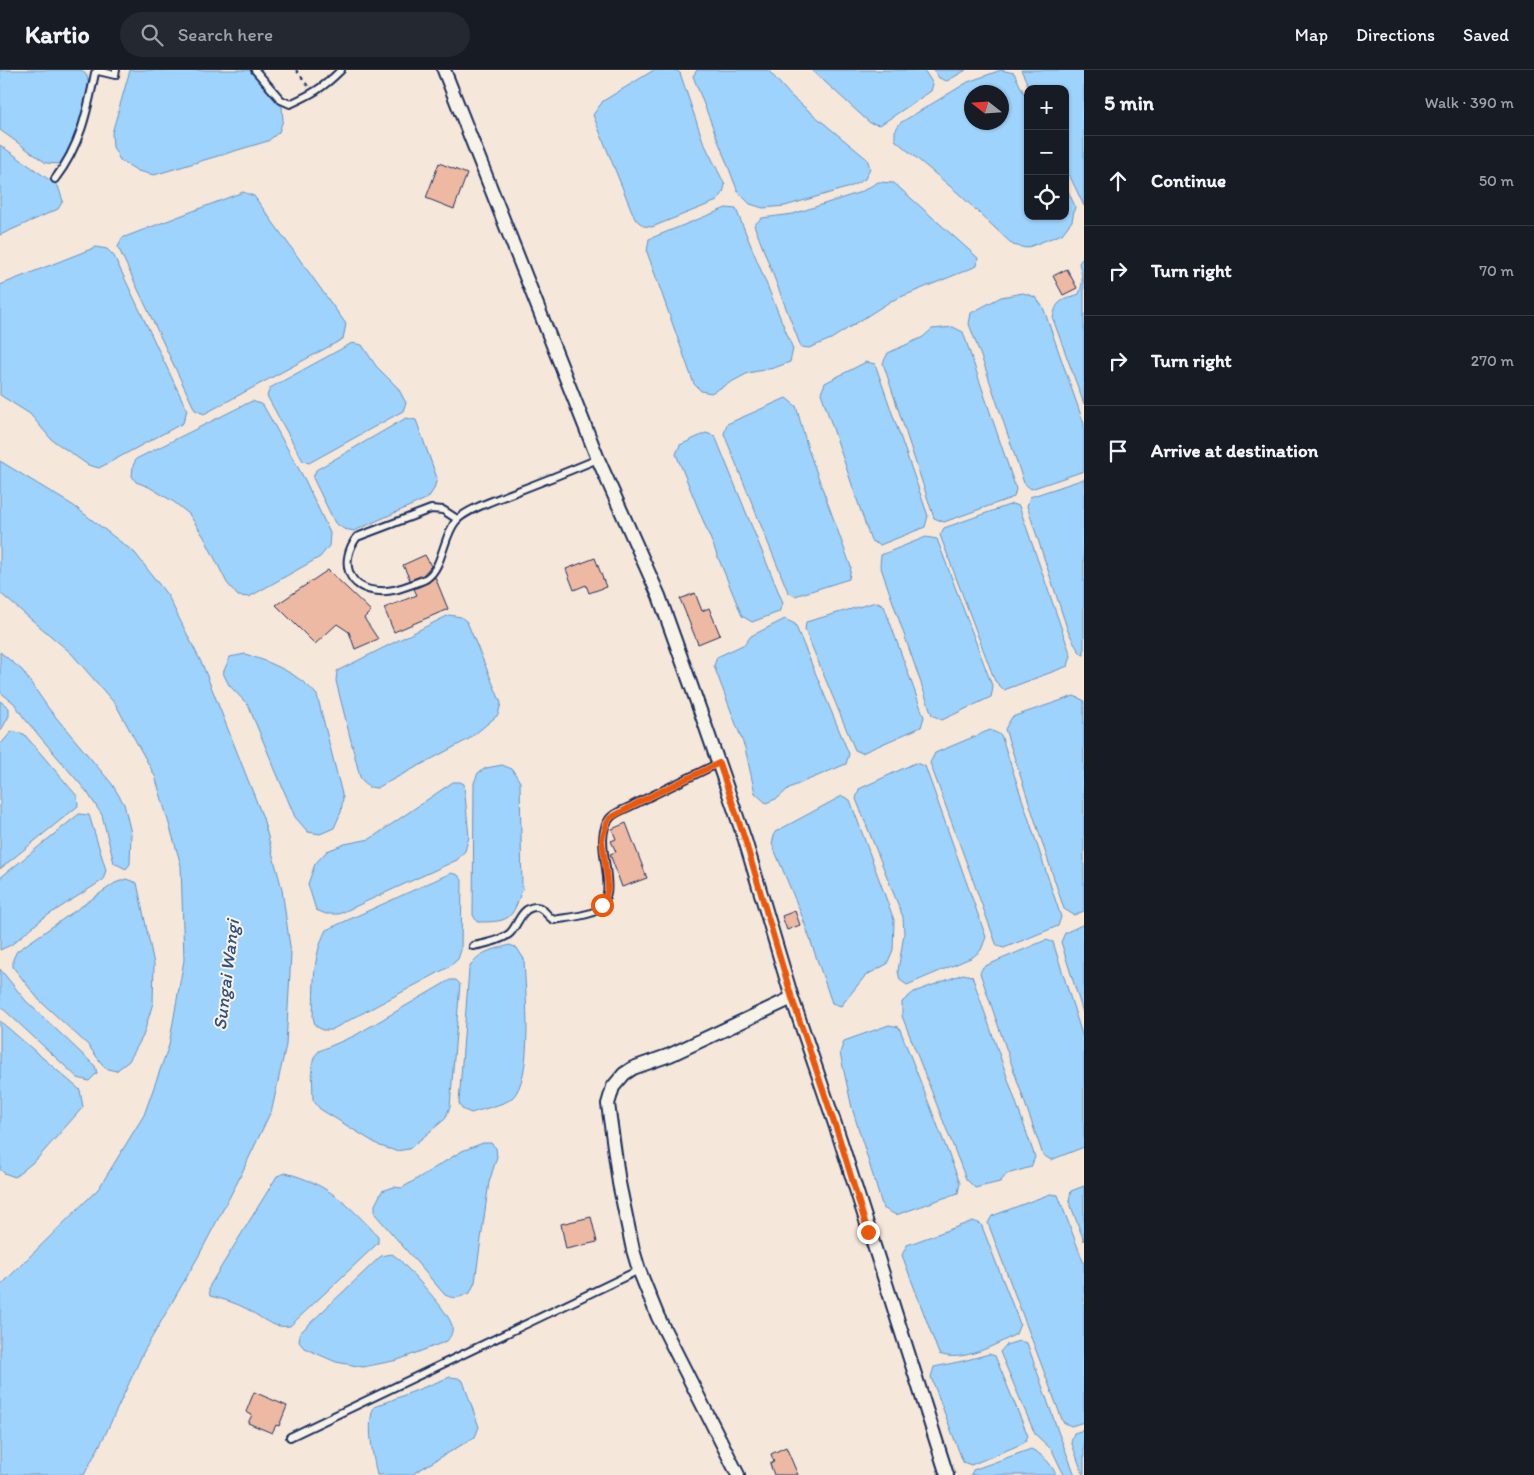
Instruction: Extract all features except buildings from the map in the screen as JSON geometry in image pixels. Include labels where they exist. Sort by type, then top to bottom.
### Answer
[{"type":"street","points":[[444,70],[598,459],[659,596],[719,763],[745,840],[792,998],[840,1140],[947,1475]]},
{"type":"street","points":[[738,1475],[658,1317],[639,1270],[619,1183],[608,1104],[613,1087],[624,1074],[633,1068],[670,1055],[792,998]]},
{"type":"lane","points":[[55,179],[66,165],[75,147],[81,130],[95,70],[114,76],[116,70]]},
{"type":"lane","points":[[255,70],[275,94],[284,102],[290,104],[314,94],[341,70]]},
{"type":"lane","points":[[457,519],[443,510],[431,509],[357,537],[352,544],[346,564],[350,577],[361,586],[377,592],[394,591],[427,578],[435,569],[448,531],[457,519],[478,507],[598,459]]},
{"type":"lane","points":[[472,946],[509,934],[518,920],[530,908],[542,909],[554,920],[594,912],[602,905],[608,887],[602,839],[610,818],[719,763]]},
{"type":"lane","points":[[290,1437],[639,1270]]},
{"type":"path","points":[[296,70],[314,94]]},
{"type":"water","points":[[0,70],[82,70],[87,76],[89,86],[76,141],[68,157],[59,164],[46,163],[0,130]]},
{"type":"water","points":[[130,70],[251,70],[282,107],[283,120],[279,132],[268,141],[154,175],[138,171],[120,160],[113,147],[112,133]]},
{"type":"water","points":[[654,70],[675,70],[680,73],[703,141],[725,185],[723,193],[717,201],[652,227],[644,226],[635,219],[593,115],[603,101]]},
{"type":"water","points":[[697,70],[768,70],[791,96],[867,159],[870,168],[865,179],[850,187],[785,206],[763,208],[750,204],[738,192],[693,76]]},
{"type":"water","points":[[812,70],[924,70],[933,84],[931,91],[880,125],[870,123]]},
{"type":"water","points":[[934,70],[966,70],[947,81],[939,78]]},
{"type":"water","points":[[1001,70],[1014,73],[1024,94],[1024,220],[1069,220],[1069,193],[1075,206],[1072,221],[1062,234],[1026,248],[1013,245],[958,193],[895,140],[895,131],[900,123],[968,82]]},
{"type":"water","points":[[1021,70],[1084,70],[1084,206],[1069,174],[1069,85],[1028,85]]},
{"type":"water","points":[[0,145],[58,186],[63,201],[58,209],[0,235]]},
{"type":"water","points":[[878,182],[894,183],[978,258],[977,266],[891,301],[831,339],[809,348],[801,347],[754,225],[762,218],[793,214],[861,192]]},
{"type":"water","points":[[243,192],[254,196],[346,324],[343,339],[204,414],[195,410],[118,247],[122,238]]},
{"type":"water","points":[[726,208],[736,209],[793,349],[790,362],[774,368],[748,373],[711,393],[701,391],[694,384],[647,252],[649,239]]},
{"type":"water","points":[[96,247],[107,249],[114,256],[187,410],[183,423],[99,468],[88,465],[51,439],[30,414],[0,395],[0,285]]},
{"type":"water","points":[[1084,256],[1084,404],[1053,319],[1058,304],[1079,294],[1082,278],[1079,263]]},
{"type":"water","points":[[1023,293],[1035,297],[1043,307],[1084,424],[1084,471],[1031,489],[1024,483],[969,324],[971,313],[1001,297]]},
{"type":"water","points":[[953,327],[963,332],[1016,489],[1014,497],[944,522],[934,518],[883,363],[888,353],[923,337],[932,329]]},
{"type":"water","points":[[352,343],[362,345],[376,366],[398,388],[406,403],[403,411],[309,463],[303,461],[267,396],[270,388]]},
{"type":"water","points":[[866,362],[875,364],[928,516],[925,527],[880,545],[871,541],[821,393],[825,383]]},
{"type":"water","points":[[786,398],[796,406],[808,449],[851,567],[849,579],[795,596],[788,592],[724,434],[727,424]]},
{"type":"water","points":[[252,401],[263,405],[305,480],[330,533],[329,546],[320,557],[249,597],[238,596],[227,583],[204,537],[189,514],[174,502],[149,487],[136,482],[132,476],[136,459]]},
{"type":"water","points":[[406,418],[416,420],[437,478],[434,489],[428,498],[354,531],[344,529],[335,523],[313,478],[316,470]]},
{"type":"water","points":[[706,433],[715,436],[783,603],[779,612],[752,622],[742,616],[676,454],[680,445]]},
{"type":"water","name":"Sungai Wangi","points":[[0,461],[74,506],[135,553],[168,596],[203,666],[263,818],[282,889],[291,954],[286,1045],[272,1109],[238,1181],[198,1257],[143,1353],[84,1475],[0,1475],[0,1286],[99,1188],[144,1115],[169,1045],[184,960],[181,865],[155,776],[116,705],[71,653],[0,593]]},
{"type":"water","points":[[1084,479],[1083,655],[1078,650],[1068,631],[1027,506],[1030,497]]},
{"type":"water","points":[[1012,504],[1019,506],[1071,656],[1068,666],[1004,690],[995,681],[940,535],[944,528]]},
{"type":"water","points":[[926,537],[937,539],[993,688],[991,697],[942,720],[932,715],[880,565],[881,555]]},
{"type":"water","points":[[876,602],[884,606],[924,717],[921,727],[862,753],[855,750],[805,630],[806,622]]},
{"type":"water","points":[[449,615],[461,617],[467,622],[501,703],[498,715],[469,739],[377,788],[368,787],[360,777],[336,681],[337,671]]},
{"type":"water","points":[[785,619],[795,624],[849,754],[846,764],[789,788],[778,798],[766,803],[755,793],[745,748],[714,666],[717,657],[745,644],[751,636]]},
{"type":"water","points":[[0,652],[22,670],[49,709],[112,784],[124,804],[131,833],[130,864],[126,869],[114,863],[102,815],[87,792],[24,718],[14,703],[0,692]]},
{"type":"water","points":[[245,654],[265,661],[293,675],[317,695],[343,798],[341,812],[334,828],[320,834],[308,832],[295,817],[248,705],[229,685],[223,673],[230,657]]},
{"type":"water","points":[[1074,696],[1084,702],[1084,911],[1074,915],[1064,909],[1005,729],[1012,717]]},
{"type":"water","points":[[0,701],[9,708],[9,716],[0,732]]},
{"type":"water","points":[[990,730],[1001,735],[1061,917],[1058,926],[1004,948],[997,946],[930,763],[935,753]]},
{"type":"water","points":[[12,731],[24,734],[77,796],[78,806],[0,869],[0,745]]},
{"type":"water","points":[[915,763],[925,766],[986,937],[981,950],[973,957],[907,985],[900,980],[898,971],[904,934],[903,917],[856,799],[859,789]]},
{"type":"water","points":[[502,765],[512,769],[520,782],[522,889],[512,913],[508,917],[497,921],[477,922],[473,915],[474,783],[478,773],[486,768]]},
{"type":"water","points":[[453,782],[464,784],[469,837],[465,851],[457,860],[339,914],[326,914],[316,910],[308,884],[315,864],[327,851],[345,844],[370,839]]},
{"type":"water","points":[[842,796],[850,800],[894,920],[893,950],[887,964],[865,976],[841,1006],[832,1003],[802,916],[772,844],[775,832]]},
{"type":"water","points":[[79,814],[89,815],[106,870],[103,880],[42,919],[11,945],[0,950],[0,878]]},
{"type":"water","points":[[451,873],[458,875],[462,880],[461,950],[458,959],[449,967],[331,1030],[322,1030],[315,1025],[313,1017],[316,961],[321,940],[326,930]]},
{"type":"water","points":[[126,879],[137,883],[154,964],[153,1003],[143,1036],[129,1061],[116,1071],[105,1068],[88,1045],[39,1000],[13,967],[13,959],[17,951],[115,883]]},
{"type":"water","points":[[1084,924],[1084,1016],[1061,942],[1065,933]]},
{"type":"water","points":[[1046,940],[1053,942],[1084,1041],[1084,1147],[1051,1160],[1043,1155],[980,973],[983,967]]},
{"type":"water","points":[[510,945],[517,948],[524,959],[527,1033],[523,1073],[518,1089],[511,1099],[471,1113],[462,1109],[459,1103],[469,969],[476,958],[481,955]]},
{"type":"water","points":[[0,969],[26,1001],[95,1066],[97,1073],[89,1081],[78,1078],[0,1006]]},
{"type":"water","points":[[963,974],[972,976],[1035,1157],[1031,1167],[1007,1174],[1000,1182],[975,1188],[966,1179],[902,1016],[902,1002],[914,992]]},
{"type":"water","points":[[450,980],[456,980],[460,984],[450,1107],[445,1119],[409,1149],[396,1151],[380,1146],[320,1109],[313,1100],[312,1066],[314,1057],[319,1051],[354,1036]]},
{"type":"water","points":[[0,1021],[80,1090],[83,1107],[37,1159],[15,1177],[4,1173],[0,1169]]},
{"type":"water","points":[[889,1025],[899,1027],[960,1183],[958,1193],[896,1215],[883,1208],[852,1108],[840,1053],[844,1041]]},
{"type":"water","points":[[483,1143],[491,1143],[496,1148],[497,1157],[489,1182],[475,1282],[470,1293],[455,1298],[445,1295],[375,1214],[375,1205],[382,1191],[394,1187],[402,1188],[462,1151]]},
{"type":"water","points":[[286,1173],[314,1183],[337,1197],[378,1236],[378,1243],[290,1326],[278,1326],[267,1322],[238,1305],[210,1296],[209,1290],[210,1285],[277,1176]]},
{"type":"water","points":[[1084,1186],[1084,1241],[1069,1201],[1071,1191]]},
{"type":"water","points":[[1050,1194],[1058,1195],[1084,1264],[1084,1422],[1071,1426],[1063,1422],[988,1223],[992,1216]]},
{"type":"water","points":[[973,1221],[981,1224],[1020,1324],[1016,1334],[989,1348],[968,1355],[948,1356],[939,1354],[902,1255],[907,1245]]},
{"type":"water","points":[[392,1254],[400,1260],[444,1311],[452,1326],[451,1334],[447,1341],[398,1360],[363,1367],[336,1362],[304,1348],[299,1342],[300,1333],[381,1256]]},
{"type":"water","points":[[1019,1341],[1027,1343],[1075,1475],[1064,1475],[1052,1450],[1035,1434],[1000,1352],[1006,1345]]},
{"type":"water","points":[[989,1354],[995,1356],[1028,1436],[1024,1443],[971,1465],[963,1462],[931,1377],[934,1367]]},
{"type":"water","points":[[450,1377],[463,1381],[479,1427],[475,1437],[411,1475],[377,1475],[370,1431],[374,1407]]},
{"type":"water","points":[[1084,1430],[1083,1475],[1071,1441],[1074,1433]]},
{"type":"water","points":[[1031,1449],[1046,1459],[1056,1475],[971,1475],[973,1470]]},
{"type":"route","points":[[602,905],[608,887],[602,839],[610,818],[719,763],[745,840],[792,998],[840,1140],[868,1232]]}]
